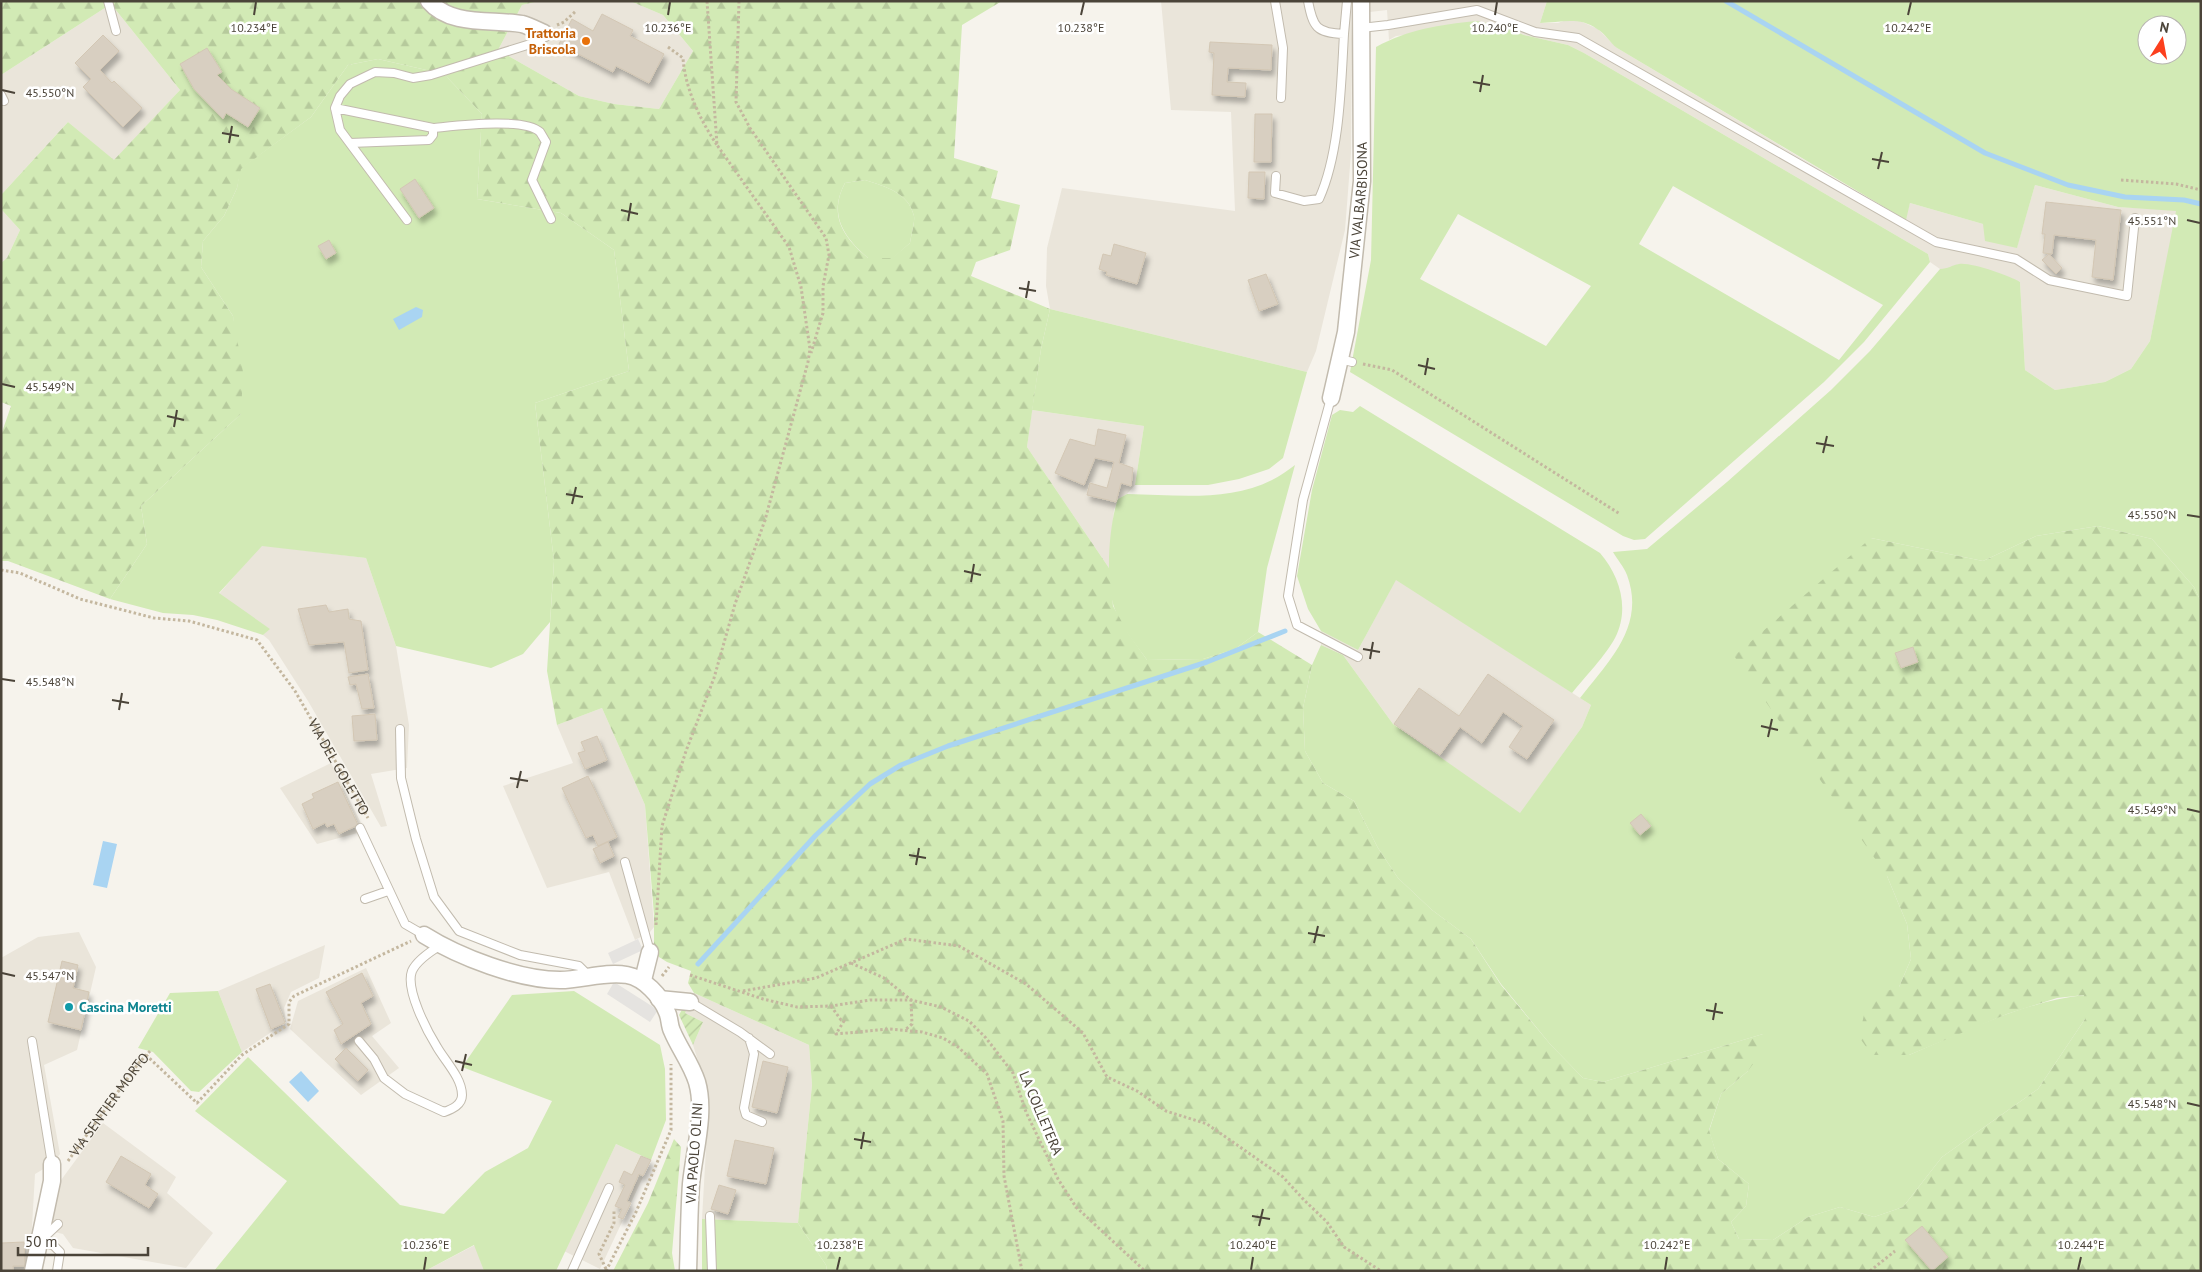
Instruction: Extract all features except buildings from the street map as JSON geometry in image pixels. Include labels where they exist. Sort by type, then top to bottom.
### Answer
[{"type":"street","points":[[429,1],[441,12],[455,17],[524,24],[544,33]]},
{"type":"street","name":"VIA VALBARBISONA","points":[[1331,398],[1346,360],[1362,181],[1361,1]]},
{"type":"street","points":[[424,935],[453,952],[520,975],[560,980],[588,975],[627,975],[643,980],[663,1005],[690,1002]]},
{"type":"street","points":[[643,980],[650,952]]},
{"type":"street","name":"VIA PAOLO OLINI","points":[[663,1005],[672,1030],[685,1053],[697,1083],[699,1109],[691,1184],[688,1271]]},
{"type":"street","points":[[33,1271],[52,1173]]},
{"type":"lane","points":[[108,1],[116,31]]},
{"type":"lane","points":[[1275,1],[1283,48],[1281,98]]},
{"type":"lane","points":[[1308,1],[1313,23],[1325,34],[1344,34]]},
{"type":"lane","points":[[1276,176],[1276,193],[1304,201],[1319,199],[1329,172],[1340,102],[1347,1]]},
{"type":"lane","points":[[1361,28],[1477,10],[1535,32],[1578,38],[1936,242],[2016,259],[2049,280],[2127,296],[2135,218]]},
{"type":"lane","points":[[407,220],[340,130],[335,108],[340,96],[350,84],[375,72],[394,73],[413,78],[431,74],[540,41],[544,33]]},
{"type":"lane","points":[[335,108],[433,128],[498,123],[527,127],[539,131],[546,142],[532,180],[551,218]]},
{"type":"lane","points":[[350,143],[429,140],[433,135],[433,128]]},
{"type":"lane","points":[[1331,398],[1304,500],[1288,596],[1297,625],[1358,657]]},
{"type":"lane","points":[[400,729],[401,778],[416,839],[434,897],[459,931],[520,955],[579,966],[588,975]]},
{"type":"lane","points":[[360,828],[405,924],[424,935]]},
{"type":"lane","points":[[625,862],[650,952]]},
{"type":"lane","points":[[365,899],[388,891]]},
{"type":"lane","points":[[359,1041],[374,1059],[384,1078],[405,1094],[444,1112],[454,1109],[462,1096],[458,1080],[426,1028],[414,1000],[410,983],[412,971],[424,957],[441,945]]},
{"type":"lane","points":[[690,1002],[749,1038],[770,1054]]},
{"type":"lane","points":[[749,1038],[754,1054],[744,1108],[746,1115],[762,1122]]},
{"type":"lane","points":[[32,1041],[52,1173]]},
{"type":"lane","points":[[572,1271],[609,1188]]},
{"type":"lane","points":[[710,1216],[712,1271]]},
{"type":"lane","points":[[38,1242],[58,1224]]},
{"type":"lane","points":[[38,1242],[53,1245],[60,1252],[57,1271]]},
{"type":"path","points":[[707,1],[717,145]]},
{"type":"path","points":[[650,952],[657,919],[662,826],[686,751],[714,678],[735,604],[765,520],[823,313],[823,286],[829,255],[826,238],[750,128],[736,102],[739,1]]},
{"type":"path","points":[[544,33],[564,22],[576,11]]},
{"type":"path","points":[[668,47],[683,58],[689,87],[707,130],[789,247],[801,287],[810,349],[808,362]]},
{"type":"path","points":[[2121,180],[2176,184],[2201,190]]},
{"type":"path","points":[[1346,360],[1392,370],[1620,514]]},
{"type":"path","name":"VIA DEL GOLETTO","points":[[1,570],[20,573],[80,599],[154,618],[189,621],[257,640],[295,691],[368,818]]},
{"type":"path","name":"VIA SENTIER MORTO","points":[[52,1173],[69,1159],[146,1055],[196,1103],[242,1055],[289,1024],[289,1002],[294,996],[424,935]]},
{"type":"path","points":[[743,991],[816,978],[906,939],[959,946],[1026,984],[1083,1033],[1107,1076],[1137,1091],[1166,1111],[1207,1124],[1283,1177],[1327,1222],[1344,1248],[1381,1271]]},
{"type":"path","points":[[850,963],[884,978],[911,1000],[912,1024],[903,1030]]},
{"type":"path","name":"LA COLLETERA","points":[[690,975],[796,1007],[832,1006],[870,1000],[911,1000],[941,1007],[969,1021],[986,1038],[1013,1073],[1026,1112],[1058,1180],[1076,1207],[1145,1271]]},
{"type":"path","points":[[832,1006],[841,1020],[844,1021],[836,1034],[889,1029],[922,1032],[943,1038],[958,1047],[986,1074],[1003,1121],[1004,1176],[1022,1271]]},
{"type":"path","points":[[146,1055],[150,1051]]},
{"type":"path","name":"VIA PAOLO OLINI","points":[[606,1270],[636,1212],[671,1130],[671,1062]]},
{"type":"path","points":[[69,1159],[72,1162]]},
{"type":"path","points":[[606,1270],[599,1254],[614,1223],[614,1210]]},
{"type":"path","points":[[1870,1271],[1895,1251]]},
{"type":"shaded area","points":[[539,1],[630,1],[663,15],[693,51],[659,109],[614,104],[579,96],[498,50],[522,5]]},
{"type":"shaded area","points":[[1161,1],[1350,1],[1352,40],[1351,153],[1345,230],[1316,351],[1307,372],[1050,309],[1046,286],[1047,248],[1062,188],[1235,211],[1231,112],[1171,110]]},
{"type":"shaded area","points":[[1370,1],[1547,1],[1540,23],[1558,23],[1569,19],[1580,21],[1598,29],[1617,48],[1905,220],[1910,203],[1983,224],[2017,247],[2035,185],[2118,207],[2177,210],[2150,341],[2131,369],[2105,382],[2055,390],[2025,370],[2020,282],[1959,264],[1948,269],[1940,269],[1930,262],[1928,254],[1568,45],[1524,35],[1498,25],[1396,36],[1389,40],[1387,10],[1370,12]]},
{"type":"shaded area","points":[[111,4],[180,90],[114,161],[68,122],[1,195],[1,75]]},
{"type":"shaded area","points":[[1,209],[20,230],[7,258],[1,263]]},
{"type":"shaded area","points":[[1032,410],[1144,426],[1135,485],[1127,494],[1118,499],[1114,510],[1109,568],[1027,447]]},
{"type":"shaded area","points":[[261,545],[366,558],[396,646],[409,725],[407,768],[371,774],[387,826],[381,827],[308,701],[269,640],[263,635],[269,629],[219,594]]},
{"type":"shaded area","points":[[1396,579],[1591,705],[1582,727],[1520,814],[1393,724],[1343,655],[1321,645],[1321,631],[1358,650]]},
{"type":"shaded area","points":[[602,708],[645,805],[654,927],[650,932],[635,940],[609,872],[547,888],[503,786],[573,763],[557,725]]},
{"type":"shaded area","points":[[331,763],[365,831],[317,844],[280,788]]},
{"type":"shaded area","points":[[79,932],[96,967],[77,1050],[44,1065],[60,1154],[52,1164],[35,1174],[31,1244],[27,1271],[1,1271],[1,958],[38,937]]},
{"type":"shaded area","points":[[638,939],[643,950],[613,964],[608,953]]},
{"type":"shaded area","points":[[325,945],[319,978],[291,992],[284,1008],[286,1022],[242,1052],[218,991]]},
{"type":"shaded area","points":[[366,968],[391,1023],[372,1036],[399,1068],[361,1095],[290,1029],[298,1001]]},
{"type":"shaded area","points":[[614,982],[658,1010],[650,1022],[607,994]]},
{"type":"shaded area","points":[[694,993],[809,1045],[812,1085],[798,1223],[702,1219],[709,1095],[693,1045],[703,1022],[685,1013]]},
{"type":"shaded area","points":[[103,1123],[176,1177],[167,1193],[213,1233],[186,1268],[73,1248],[63,1234],[46,1230],[53,1191]]},
{"type":"shaded area","points":[[616,1144],[651,1160],[600,1269],[564,1251]]},
{"type":"shaded area","points":[[475,1245],[484,1271],[425,1271]]},
{"type":"green space","points":[[1,1],[539,1],[522,5],[498,50],[579,96],[614,104],[659,109],[693,51],[663,15],[630,1],[1002,1],[962,25],[954,158],[998,171],[991,198],[1020,205],[1010,250],[976,262],[971,276],[1050,309],[1041,349],[1027,447],[1109,568],[1113,606],[1128,633],[1147,660],[1203,659],[1235,649],[1258,632],[1312,665],[1303,708],[1305,751],[1323,783],[1354,801],[1378,848],[1398,878],[1432,910],[1471,939],[1501,985],[1550,1044],[1583,1078],[1603,1082],[1763,1034],[1763,1050],[1748,1071],[1721,1094],[1709,1130],[1718,1159],[1749,1184],[1746,1206],[1731,1222],[1739,1239],[1773,1240],[1808,1217],[1840,1207],[1874,1217],[1903,1207],[1942,1157],[2038,1089],[2085,1019],[2084,995],[2057,998],[2007,1014],[1909,1055],[1872,1055],[1859,1037],[1868,997],[1899,987],[1911,959],[1907,924],[1887,876],[1734,656],[1871,538],[1983,561],[2036,536],[2098,526],[2152,539],[2194,587],[2201,602],[2201,1271],[827,1271],[826,1265],[798,1223],[812,1085],[809,1045],[694,993],[688,983],[691,971],[659,957],[654,950],[654,915],[645,805],[602,708],[557,725],[547,671],[554,561],[535,403],[629,371],[614,250],[561,213],[477,199],[482,114],[444,74],[378,59],[348,65],[311,117],[241,169],[237,188],[224,216],[203,241],[201,267],[233,316],[243,372],[241,414],[141,506],[147,544],[110,599],[8,561],[1,561],[1,435],[11,406],[1,402],[1,263],[7,258],[20,230],[1,209],[1,195],[68,122],[114,160],[180,90],[111,4],[1,75]],"holes":[[[865,180],[888,188],[901,196],[907,201],[914,216],[910,243],[892,258],[868,258],[851,242],[841,225],[838,205],[845,183]]]},
{"type":"green space","points":[[1547,1],[2201,1],[2201,602],[2194,587],[2152,539],[2098,526],[2036,536],[1983,561],[1871,538],[1887,876],[1907,924],[1911,959],[1899,987],[1909,1055],[1973,1027],[2039,1004],[2062,999],[2085,995],[2085,1019],[2038,1089],[1942,1157],[1903,1207],[1874,1217],[1840,1207],[1808,1217],[1773,1240],[1739,1239],[1731,1222],[1746,1206],[1749,1184],[1718,1159],[1709,1131],[1721,1094],[1748,1071],[1763,1034],[1603,1082],[1583,1078],[1550,1044],[1501,984],[1471,939],[1432,910],[1398,878],[1378,848],[1354,801],[1323,783],[1305,751],[1303,708],[1312,665],[1321,645],[1343,655],[1393,724],[1520,813],[1582,727],[1591,705],[1580,698],[1613,656],[1622,642],[1628,627],[1632,611],[1632,593],[1626,572],[1613,552],[1647,549],[1727,482],[1831,390],[1870,351],[1940,269],[1959,264],[1972,265],[2020,282],[2025,370],[2055,390],[2105,382],[2131,369],[2150,341],[2176,211],[2118,207],[2035,185],[2017,248],[1985,241],[1983,224],[1910,203],[1906,220],[1617,48],[1603,33],[1590,25],[1569,21],[1540,23]]},
{"type":"green space","points":[[1476,21],[1498,25],[1524,35],[1568,45],[1584,53],[1928,254],[1930,262],[1864,342],[1824,382],[1645,539],[1634,540],[1623,536],[1350,372],[1371,260],[1376,47],[1412,32],[1437,26]],"holes":[[[1673,186],[1883,305],[1839,360],[1639,244]],[[1458,214],[1591,286],[1546,346],[1420,279]]]},
{"type":"green space","points":[[378,59],[444,74],[482,114],[477,199],[561,213],[614,250],[629,371],[535,403],[554,561],[550,622],[523,654],[491,668],[396,646],[366,558],[262,546],[219,593],[270,629],[263,635],[217,620],[193,615],[163,613],[110,599],[147,544],[141,506],[241,414],[233,316],[201,267],[203,241],[224,216],[237,188],[240,169],[311,117],[348,65]]},
{"type":"green space","points":[[865,180],[888,188],[901,196],[907,201],[914,216],[910,243],[893,258],[868,258],[852,242],[841,225],[838,205],[845,183]]},
{"type":"green space","points":[[1050,309],[1307,372],[1283,458],[1269,469],[1239,479],[1208,485],[1135,485],[1144,426],[1032,410],[1041,349]]},
{"type":"green space","points":[[1360,406],[1600,553],[1607,562],[1621,593],[1622,616],[1615,638],[1606,652],[1572,693],[1396,580],[1358,650],[1321,631],[1308,609],[1297,576],[1312,490],[1332,415],[1340,410],[1353,412]]},
{"type":"green space","points":[[1295,465],[1267,568],[1258,632],[1235,649],[1203,659],[1147,660],[1120,621],[1111,596],[1109,568],[1110,537],[1118,499],[1127,494],[1201,496],[1238,492],[1272,480]]},
{"type":"green space","points":[[218,991],[242,1052],[199,1092],[191,1091],[153,1052],[138,1048],[170,993]]},
{"type":"green space","points":[[574,991],[660,1045],[665,1069],[666,1120],[651,1160],[616,1144],[556,1271],[484,1271],[474,1245],[425,1271],[214,1271],[287,1181],[195,1111],[248,1057],[400,1205],[444,1214],[485,1172],[528,1148],[552,1101],[462,1067],[512,995]]},
{"type":"green space","points":[[690,1002],[685,1013],[703,1022],[693,1045],[679,1015],[684,1006]]},
{"type":"green space","points":[[674,1139],[681,1147],[672,1253],[675,1271],[613,1271],[648,1203]]},
{"type":"green space","points":[[702,1219],[798,1223],[826,1265],[827,1271],[702,1271]]},
{"type":"water","points":[[416,307],[423,310],[422,317],[399,330],[393,319]]},
{"type":"water","points":[[103,841],[117,844],[107,888],[93,885]]},
{"type":"water","points":[[301,1071],[319,1091],[308,1102],[289,1082]]},
{"type":"waterway","points":[[1726,1],[1985,153],[2068,185],[2125,197],[2184,200],[2201,204]]},
{"type":"waterway","points":[[698,964],[816,835],[870,784],[901,765],[948,746],[1207,662],[1285,631]]},
{"type":"place","name":"Trattoria Briscola","points":[[586,41]]},
{"type":"place","name":"Cascina Moretti","points":[[69,1007]]}]
